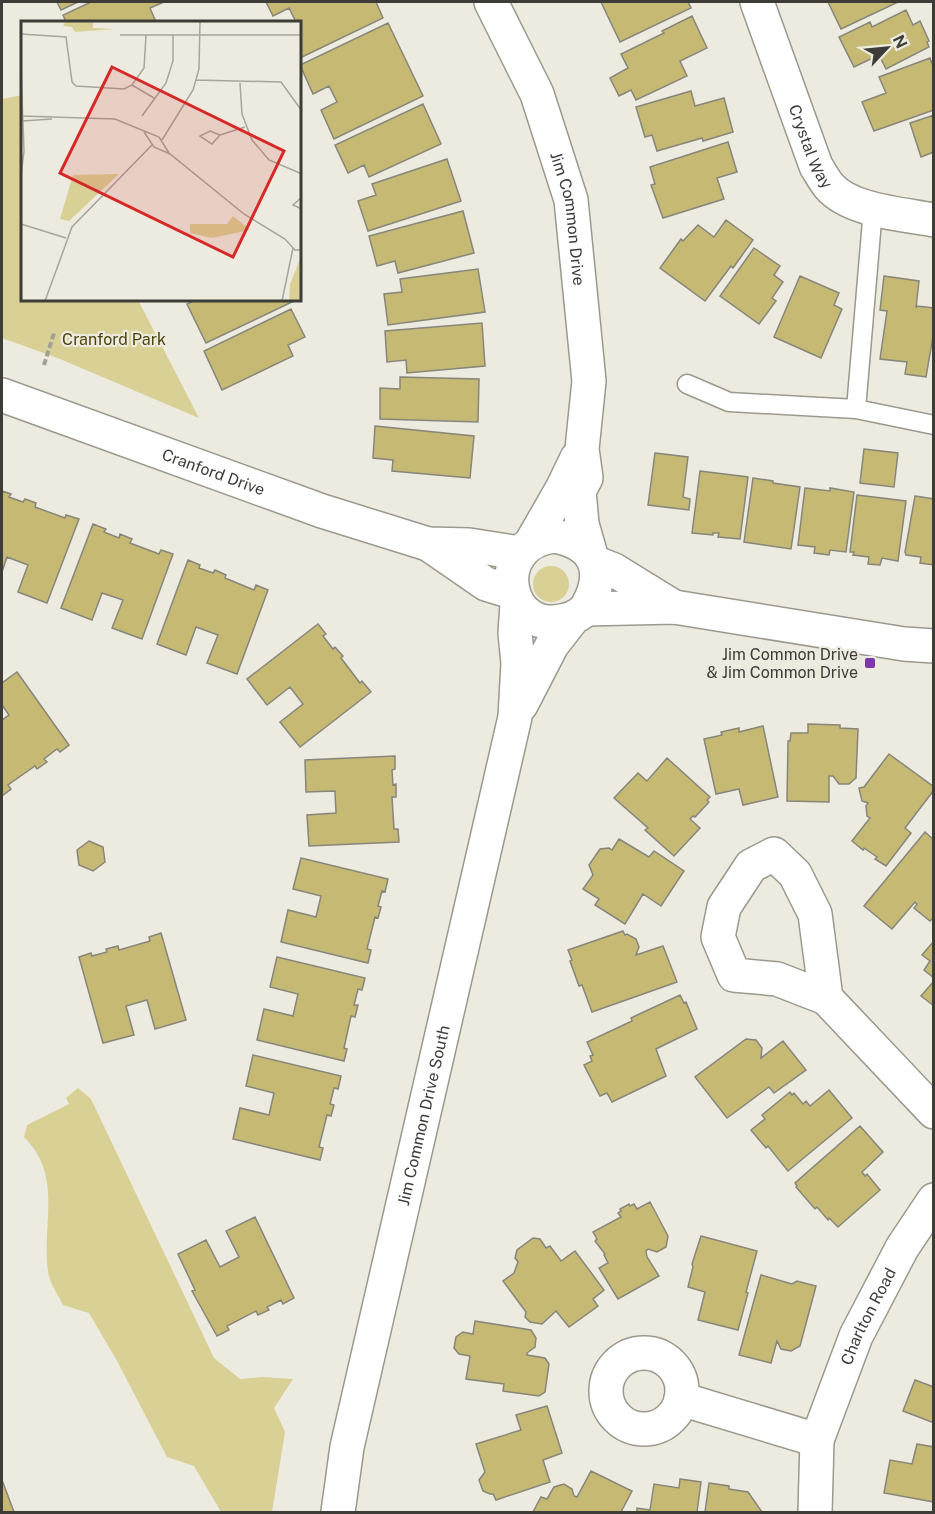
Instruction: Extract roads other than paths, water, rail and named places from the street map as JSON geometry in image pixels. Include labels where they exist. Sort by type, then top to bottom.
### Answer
[{"type":"street","name":"Jim Common Drive","points":[[491,2],[537,94],[571,200],[589,381],[582,449],[586,478],[579,491],[582,524],[593,558]]},
{"type":"street","name":"Crystal Way","points":[[757,2],[816,166],[829,187],[849,200],[873,209],[933,220]]},
{"type":"street","name":"Cranford Drive","points":[[2,394],[322,511],[428,544],[526,548]]},
{"type":"street","name":"Jim Common Drive","points":[[526,548],[582,449]]},
{"type":"street","points":[[674,607],[593,558],[578,543],[554,536],[543,537],[526,548],[514,565],[511,578],[515,598],[528,613],[547,622],[561,622],[580,614],[674,607],[904,644],[933,646]]},
{"type":"street","name":"Cranford Drive","points":[[428,544],[486,584],[515,598]]},
{"type":"street","points":[[580,614],[592,597],[597,580],[593,558]]},
{"type":"street","name":"Jim Common Drive South","points":[[338,1512],[347,1448],[515,717],[518,663],[515,598]]},
{"type":"street","name":"Jim Common Drive South","points":[[515,717],[552,645],[580,614]]},
{"type":"street","points":[[826,998],[933,1112]]},
{"type":"street","name":"Charlton Road","points":[[814,1512],[817,1440],[856,1336],[902,1248],[933,1200]]},
{"type":"street","points":[[681,1399],[817,1440]]},
{"type":"lane","points":[[856,409],[873,209]]},
{"type":"lane","points":[[687,384],[729,402],[856,409],[933,425]]},
{"type":"place","name":"Jim Common Drive & Jim Common Drive","points":[[870,663]]},
{"type":"park label","name":"Cranford Park","points":[[114,339]]}]
